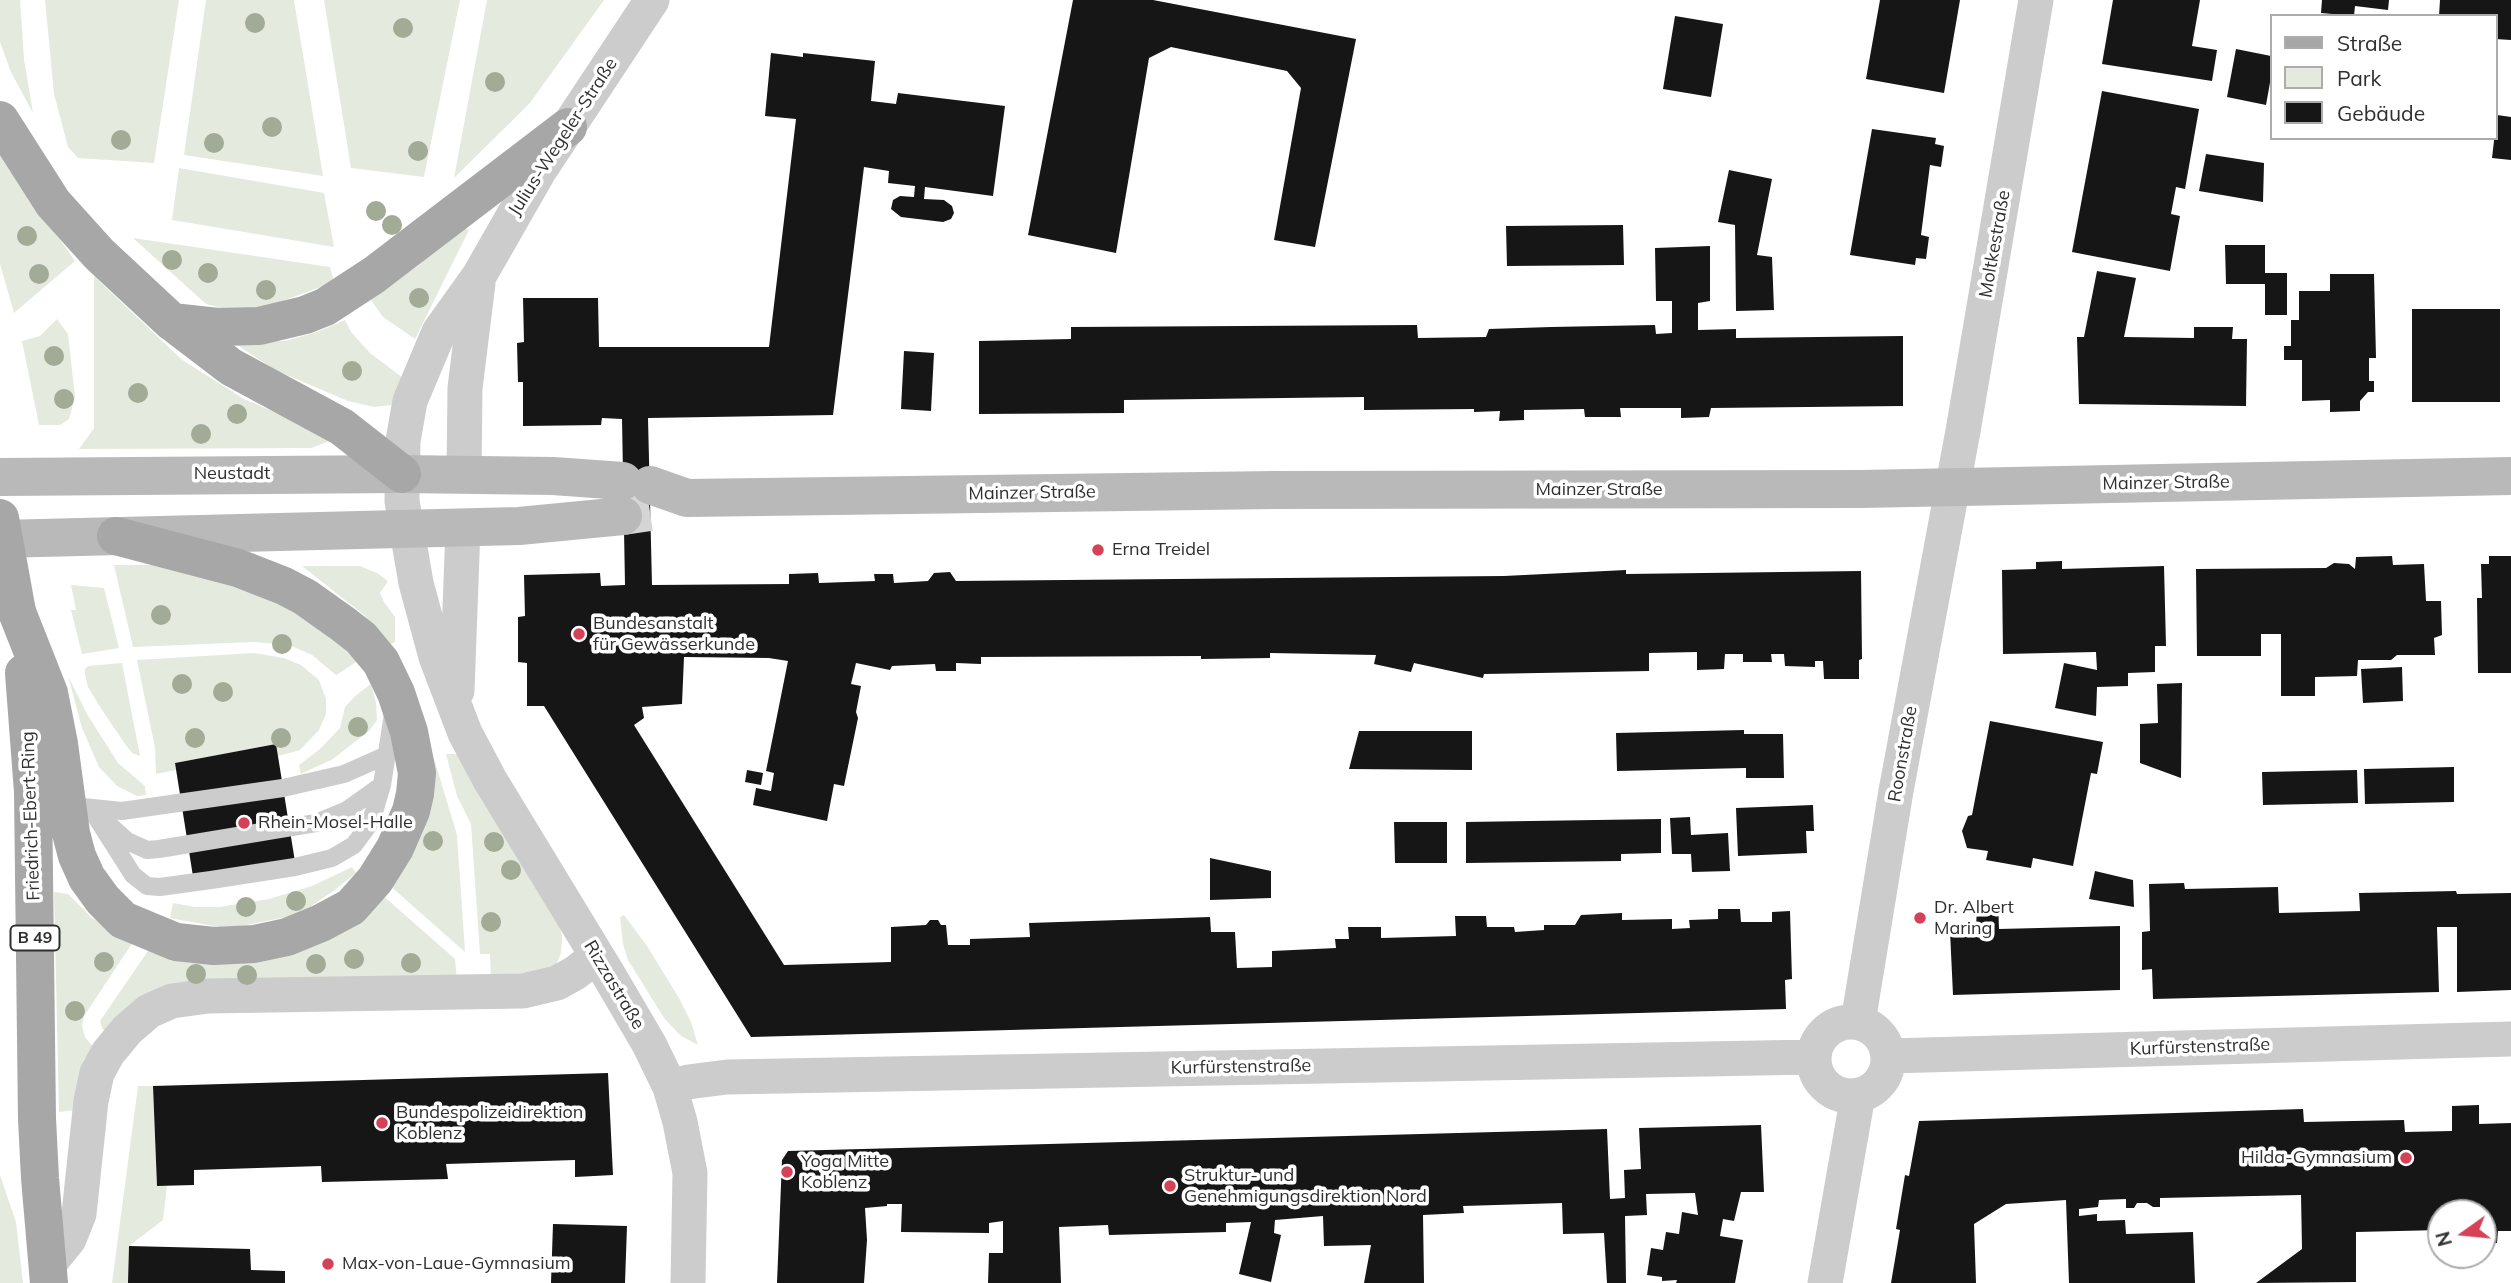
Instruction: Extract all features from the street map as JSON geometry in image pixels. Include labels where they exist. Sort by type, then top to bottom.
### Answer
[{"type":"main road","points":[[0,120],[29,168],[60,211],[99,254],[172,322],[231,367],[341,427],[402,474]]},
{"type":"main road","points":[[172,322],[218,327],[258,326],[326,307],[374,275],[568,127]]},
{"type":"main road","name":"Friedrich-Ebert-Ring","points":[[0,518],[17,612],[33,792],[37,1119],[49,1274]]},
{"type":"main road","points":[[17,612],[49,693],[78,806],[77,856],[87,878],[103,900],[123,920],[176,942],[214,946],[254,944],[287,937],[351,907],[386,864],[405,829],[413,803],[416,773],[409,732],[396,693],[381,662],[367,645],[343,624],[305,597],[284,586],[238,568],[116,536]]},
{"type":"street","name":"Julius-Wegeler-Straße","points":[[402,474],[403,441],[410,401],[439,332],[479,276],[520,201],[652,0]]},
{"type":"street","name":"Moltkestraße","points":[[1953,487],[2036,0]]},
{"type":"street","name":"Julius-Wegeler-Straße","points":[[464,475],[466,387],[479,276]]},
{"type":"street","name":"Rizzastraße","points":[[402,474],[405,529],[416,583],[436,657],[458,713],[480,763],[649,1044],[670,1087],[690,1173],[688,1283]]},
{"type":"street","name":"Mainzer Straße","points":[[464,475],[553,476],[673,505],[687,498],[1275,490],[1953,487],[2511,475]]},
{"type":"street","name":"Neustadt","points":[[0,477],[464,475]]},
{"type":"street","points":[[0,539],[463,527],[464,475]]},
{"type":"street","name":"Roonstraße","points":[[1858,1022],[1896,791],[1953,487]]},
{"type":"street","name":"Mainzer Straße","points":[[463,527],[519,526],[637,498]]},
{"type":"street","name":"Rizzastraße","points":[[458,713],[456,656],[463,527]]},
{"type":"street","points":[[49,1274],[69,1239],[79,1214],[91,1101],[97,1073],[108,1053],[127,1030],[149,1011],[172,1001],[208,996],[523,990],[556,983],[597,956]]},
{"type":"street","points":[[1847,1022],[1867,1025],[1882,1038],[1888,1056],[1886,1072],[1878,1085],[1857,1095],[1847,1096],[1826,1086],[1820,1078],[1814,1057],[1816,1046],[1828,1030],[1847,1022]]},
{"type":"street","name":"Kurfürstenstraße","points":[[1888,1056],[2511,1039]]},
{"type":"street","name":"Kurfürstenstraße","points":[[670,1087],[727,1077],[1814,1057]]},
{"type":"street","points":[[1825,1283],[1857,1095]]},
{"type":"lane","points":[[78,806],[133,875],[147,886],[160,887],[295,867],[332,858],[343,853],[360,837],[374,812],[382,786],[396,693]]},
{"type":"lane","points":[[78,806],[122,811],[283,788],[335,777],[387,755]]},
{"type":"lane","points":[[78,806],[127,841],[147,850],[316,823],[347,810],[382,786]]},
{"type":"green space","points":[[0,0],[20,0],[24,59],[33,113],[11,72],[0,42]]},
{"type":"green space","points":[[45,0],[179,0],[154,163],[78,158],[68,147],[54,94]]},
{"type":"green space","points":[[206,0],[294,0],[323,176],[184,155]]},
{"type":"green space","points":[[324,0],[460,0],[424,177],[351,168]]},
{"type":"green space","points":[[487,0],[604,0],[530,103],[454,178]]},
{"type":"green space","points":[[0,149],[13,173],[75,261],[14,313],[0,264]]},
{"type":"green space","points":[[179,168],[324,193],[334,247],[172,220]]},
{"type":"green space","points":[[459,224],[469,230],[415,339],[383,317],[371,300],[419,265]]},
{"type":"green space","points":[[133,238],[330,267],[334,282],[277,303],[252,308],[225,309],[206,304]]},
{"type":"green space","points":[[94,276],[181,359],[244,399],[331,436],[327,442],[311,448],[79,449],[94,428]]},
{"type":"green space","points":[[57,319],[68,334],[75,397],[69,419],[60,425],[39,425],[22,341],[40,336]]},
{"type":"green space","points":[[345,320],[351,332],[370,353],[403,378],[397,397],[391,405],[374,407],[348,401],[275,370],[231,341],[285,341]]},
{"type":"green space","points":[[114,565],[175,565],[217,574],[321,625],[358,661],[336,675],[312,655],[289,645],[253,642],[133,647]]},
{"type":"green space","points":[[302,566],[360,566],[388,581],[380,593],[395,617],[395,642],[389,645],[364,615]]},
{"type":"green space","points":[[71,585],[104,588],[119,648],[82,654],[71,610],[76,610]]},
{"type":"green space","points":[[254,653],[284,658],[301,665],[319,680],[326,699],[326,714],[319,730],[300,750],[278,756],[276,744],[175,763],[176,770],[156,774],[155,748],[137,660]]},
{"type":"green space","points":[[122,663],[140,756],[132,753],[102,710],[88,687],[85,674],[88,666]]},
{"type":"green space","points":[[68,676],[87,714],[118,763],[145,786],[146,795],[137,796],[117,786],[99,767],[82,728]]},
{"type":"green space","points":[[371,684],[377,720],[370,730],[333,759],[301,774],[299,765],[320,749],[340,728],[345,707]]},
{"type":"green space","points":[[429,742],[457,835],[465,952],[389,885]]},
{"type":"green space","points":[[446,754],[457,754],[559,922],[561,953],[557,963],[547,974],[491,981],[490,954],[480,954],[471,824],[457,796]]},
{"type":"green space","points":[[352,867],[356,873],[332,892],[310,907],[287,917],[241,926],[219,927],[170,918],[173,903],[219,907],[269,899],[312,886]]},
{"type":"green space","points":[[54,892],[68,894],[92,918],[133,942],[84,1016],[82,1026],[85,1037],[94,1048],[84,1059],[80,1072],[75,1110],[59,1112]]},
{"type":"green space","points":[[381,894],[455,959],[457,980],[190,988],[106,1033],[102,1028],[100,1021],[148,951],[165,956]]},
{"type":"green space","points":[[624,915],[679,998],[691,1022],[698,1045],[681,1036],[664,1018],[628,960],[620,917]]},
{"type":"green space","points":[[138,1086],[153,1086],[157,1185],[167,1186],[163,1220],[129,1246],[128,1283],[112,1283]]},
{"type":"green space","points":[[0,1175],[16,1222],[23,1283],[0,1283]]},
{"type":"building","points":[[1073,0],[1153,0],[1356,39],[1315,247],[1274,240],[1301,88],[1287,71],[1171,47],[1149,58],[1116,253],[1028,235]]},
{"type":"building","points":[[1880,0],[1960,0],[1944,93],[1866,79]]},
{"type":"building","points":[[2113,0],[2200,0],[2192,46],[2217,50],[2212,81],[2102,64]]},
{"type":"building","points":[[2322,0],[2389,0],[2388,10],[2355,6],[2354,14],[2321,13]]},
{"type":"building","points":[[2440,0],[2511,0],[2511,40],[2497,39],[2497,14],[2439,14]]},
{"type":"building","points":[[1675,16],[1723,24],[1711,97],[1663,89]]},
{"type":"building","points":[[2236,49],[2270,56],[2270,83],[2266,105],[2227,97]]},
{"type":"building","points":[[771,53],[803,57],[803,53],[875,61],[871,101],[896,104],[898,93],[1005,106],[993,196],[925,187],[924,199],[944,200],[952,206],[954,213],[951,219],[943,222],[901,217],[891,209],[893,200],[900,196],[914,197],[915,186],[888,183],[889,171],[864,167],[833,415],[648,418],[652,585],[789,584],[789,574],[818,573],[819,583],[875,581],[874,574],[893,574],[894,583],[928,581],[934,573],[950,572],[956,581],[1504,576],[1626,570],[1626,574],[1861,571],[1862,659],[1859,660],[1859,679],[1824,679],[1823,661],[1815,661],[1815,667],[1785,666],[1784,654],[1771,654],[1772,662],[1743,662],[1743,654],[1725,654],[1724,669],[1697,670],[1697,652],[1649,653],[1649,671],[1484,674],[1483,678],[1414,663],[1411,672],[1374,664],[1376,655],[1270,653],[1270,658],[1201,659],[1201,656],[981,657],[981,664],[956,663],[956,671],[936,671],[935,664],[892,666],[890,670],[856,663],[851,684],[861,686],[856,712],[858,718],[844,786],[834,784],[827,821],[753,805],[756,788],[771,791],[774,773],[766,771],[788,661],[769,658],[684,657],[682,704],[642,707],[644,718],[634,725],[784,965],[891,962],[891,927],[926,925],[930,920],[938,920],[941,925],[946,925],[948,945],[970,945],[970,939],[1030,937],[1029,923],[1210,917],[1211,932],[1235,932],[1237,968],[1272,967],[1272,951],[1336,948],[1335,939],[1349,939],[1348,927],[1381,927],[1381,938],[1456,936],[1455,916],[1486,916],[1487,927],[1514,927],[1515,932],[1544,930],[1544,925],[1575,925],[1581,915],[1622,913],[1622,920],[1672,919],[1672,929],[1690,928],[1689,920],[1718,919],[1718,909],[1740,909],[1741,922],[1772,922],[1772,912],[1790,911],[1792,979],[1785,980],[1786,1009],[751,1037],[544,706],[527,706],[527,663],[518,662],[518,617],[525,616],[524,575],[600,573],[601,586],[625,585],[622,419],[602,418],[601,425],[523,426],[523,382],[518,382],[517,343],[524,342],[523,298],[598,298],[599,347],[769,347],[796,119],[765,116]]},
{"type":"building","points":[[2102,91],[2199,109],[2185,189],[2176,187],[2171,214],[2180,216],[2170,271],[2072,252]]},
{"type":"building","points":[[2497,115],[2511,117],[2511,160],[2492,158],[2494,140],[2497,140]]},
{"type":"building","points":[[1872,129],[1936,138],[1935,144],[1944,146],[1941,167],[1930,165],[1921,235],[1929,237],[1926,259],[1916,258],[1915,265],[1850,255]]},
{"type":"building","points":[[2206,154],[2264,163],[2263,202],[2199,191]]},
{"type":"building","points":[[1729,170],[1772,179],[1757,255],[1772,257],[1774,310],[1736,311],[1735,225],[1718,222]]},
{"type":"building","points":[[1623,225],[1624,265],[1507,266],[1506,226]]},
{"type":"building","points":[[2225,245],[2265,245],[2265,273],[2287,273],[2287,315],[2265,315],[2265,284],[2226,284]]},
{"type":"building","points":[[1710,246],[1710,301],[1698,303],[1698,330],[1736,329],[1736,338],[1903,336],[1903,406],[1711,408],[1709,417],[1681,418],[1681,408],[1620,408],[1621,417],[1585,417],[1584,409],[1524,410],[1524,420],[1499,421],[1500,411],[1364,410],[1364,397],[1124,400],[1124,413],[979,414],[979,341],[1071,339],[1071,327],[1417,325],[1418,338],[1486,337],[1489,329],[1655,325],[1656,334],[1672,333],[1672,301],[1656,301],[1655,248]]},
{"type":"building","points":[[2097,271],[2136,278],[2124,337],[2194,338],[2194,327],[2233,327],[2232,339],[2247,339],[2246,406],[2079,404],[2077,337],[2084,337]]},
{"type":"building","points":[[2330,274],[2374,274],[2376,358],[2369,358],[2369,381],[2374,381],[2374,392],[2368,392],[2360,401],[2360,411],[2330,412],[2330,400],[2302,401],[2302,360],[2284,360],[2284,346],[2291,346],[2291,320],[2299,320],[2299,291],[2330,291]]},
{"type":"building","points":[[2412,309],[2500,309],[2500,402],[2412,402]]},
{"type":"building","points":[[904,351],[934,353],[931,411],[901,409]]},
{"type":"building","points":[[2392,556],[2393,565],[2424,564],[2426,601],[2441,601],[2442,635],[2434,638],[2435,655],[2397,655],[2391,660],[2358,660],[2357,676],[2315,677],[2315,696],[2281,696],[2281,634],[2261,634],[2261,656],[2197,656],[2196,569],[2326,568],[2334,563],[2349,564],[2355,569],[2356,557]]},
{"type":"building","points":[[2489,556],[2511,556],[2511,673],[2478,673],[2477,598],[2482,598],[2481,564],[2489,564]]},
{"type":"building","points":[[2062,561],[2062,569],[2164,566],[2166,646],[2155,646],[2155,672],[2128,673],[2128,686],[2097,687],[2096,716],[2055,708],[2064,663],[2097,670],[2096,652],[2003,654],[2002,570],[2036,569],[2036,562]]},
{"type":"building","points":[[2402,667],[2403,701],[2363,703],[2361,669]]},
{"type":"building","points":[[2182,683],[2181,778],[2140,763],[2140,724],[2158,723],[2157,684]]},
{"type":"building","points":[[1990,721],[2103,742],[2097,774],[2091,773],[2073,866],[2033,858],[2031,868],[1986,860],[1988,851],[1967,848],[1962,831],[1968,816],[1972,815]]},
{"type":"building","points":[[1744,730],[1744,734],[1783,734],[1784,778],[1746,778],[1746,768],[1617,771],[1616,733]]},
{"type":"building","points":[[1359,731],[1472,731],[1472,770],[1349,769]]},
{"type":"building","points":[[276,744],[297,874],[195,889],[175,763]]},
{"type":"building","points":[[2454,767],[2454,802],[2365,804],[2364,769]]},
{"type":"building","points":[[747,770],[763,773],[761,785],[745,782]]},
{"type":"building","points":[[2357,770],[2358,803],[2263,805],[2262,772]]},
{"type":"building","points":[[1813,805],[1814,831],[1806,831],[1807,853],[1738,856],[1736,808]]},
{"type":"building","points":[[1690,817],[1691,835],[1728,833],[1730,871],[1692,872],[1691,854],[1672,854],[1670,818]]},
{"type":"building","points":[[1661,819],[1661,853],[1621,854],[1621,861],[1466,863],[1466,822]]},
{"type":"building","points":[[1394,822],[1447,822],[1447,863],[1395,863]]},
{"type":"building","points":[[1210,858],[1271,871],[1271,898],[1210,900]]},
{"type":"building","points":[[2095,871],[2133,880],[2134,907],[2089,899]]},
{"type":"building","points":[[2184,883],[2185,889],[2278,887],[2279,913],[2360,911],[2359,893],[2511,893],[2511,990],[2457,992],[2457,927],[2437,927],[2439,992],[2153,999],[2152,969],[2142,970],[2142,932],[2150,931],[2149,884]]},
{"type":"building","points":[[1998,902],[1999,929],[2120,926],[2120,990],[1953,995],[1950,931],[1976,930],[1977,903]]},
{"type":"building","name":"Bundespolizeidirektion Koblenz","points":[[608,1073],[613,1175],[575,1177],[575,1160],[446,1164],[448,1179],[322,1182],[321,1166],[194,1170],[194,1185],[157,1186],[153,1086]]},
{"type":"building","points":[[2479,1105],[2479,1124],[2511,1123],[2511,1231],[2498,1231],[2497,1243],[2497,1199],[2427,1199],[2427,1230],[2356,1232],[2356,1282],[2256,1283],[2302,1249],[2301,1195],[2160,1198],[2160,1207],[2137,1203],[2134,1208],[2126,1208],[2126,1199],[2099,1200],[2098,1207],[2079,1209],[2079,1216],[2097,1214],[2097,1221],[2125,1220],[2126,1234],[2193,1232],[2195,1283],[2069,1283],[2066,1200],[2006,1204],[1974,1224],[1976,1283],[1891,1283],[1900,1230],[1896,1229],[1905,1175],[1909,1176],[1919,1121],[2303,1109],[2304,1122],[2404,1120],[2405,1132],[2452,1131],[2452,1106]]},
{"type":"building","points":[[1761,1125],[1764,1192],[1741,1192],[1734,1221],[1723,1219],[1720,1236],[1743,1240],[1735,1283],[1676,1283],[1677,1280],[1662,1281],[1662,1277],[1647,1275],[1651,1248],[1663,1250],[1666,1232],[1679,1234],[1682,1212],[1698,1215],[1695,1193],[1646,1194],[1647,1215],[1625,1216],[1626,1283],[1607,1283],[1604,1233],[1563,1234],[1562,1203],[1463,1206],[1464,1213],[1423,1215],[1424,1283],[1364,1283],[1371,1245],[1324,1246],[1323,1216],[1275,1220],[1274,1233],[1281,1235],[1271,1282],[1239,1274],[1251,1222],[1226,1223],[1226,1232],[1109,1235],[1108,1225],[1059,1227],[1061,1283],[988,1283],[989,1253],[1003,1253],[1003,1221],[989,1223],[989,1233],[901,1232],[902,1204],[887,1204],[865,1208],[867,1240],[864,1283],[777,1283],[782,1160],[788,1151],[1607,1129],[1610,1199],[1625,1198],[1624,1170],[1641,1169],[1639,1128]]},
{"type":"building","points":[[553,1224],[627,1226],[625,1283],[551,1283]]},
{"type":"building","points":[[129,1246],[250,1249],[251,1270],[285,1271],[285,1283],[128,1283]]},
{"type":"tunnel","points":[[623,516],[650,512]]},
{"type":"place","name":"Erna Treidel","points":[[1098,550]]},
{"type":"place","name":"Bundesanstalt für Gewässerkunde","points":[[579,634]]},
{"type":"place","name":"Rhein-Mosel-Halle","points":[[244,823]]},
{"type":"place","name":"Dr. Albert Maring","points":[[1920,918]]},
{"type":"place","name":"Bundespolizeidirektion Koblenz","points":[[382,1123]]},
{"type":"place","name":"Hilda-Gymnasium","points":[[2406,1158]]},
{"type":"place","name":"Yoga Mitte Koblenz","points":[[787,1172]]},
{"type":"place","name":"Struktur- und Genehmigungsdirektion Nord","points":[[1170,1186]]},
{"type":"place","name":"Max-von-Laue-Gymnasium","points":[[328,1264]]}]
